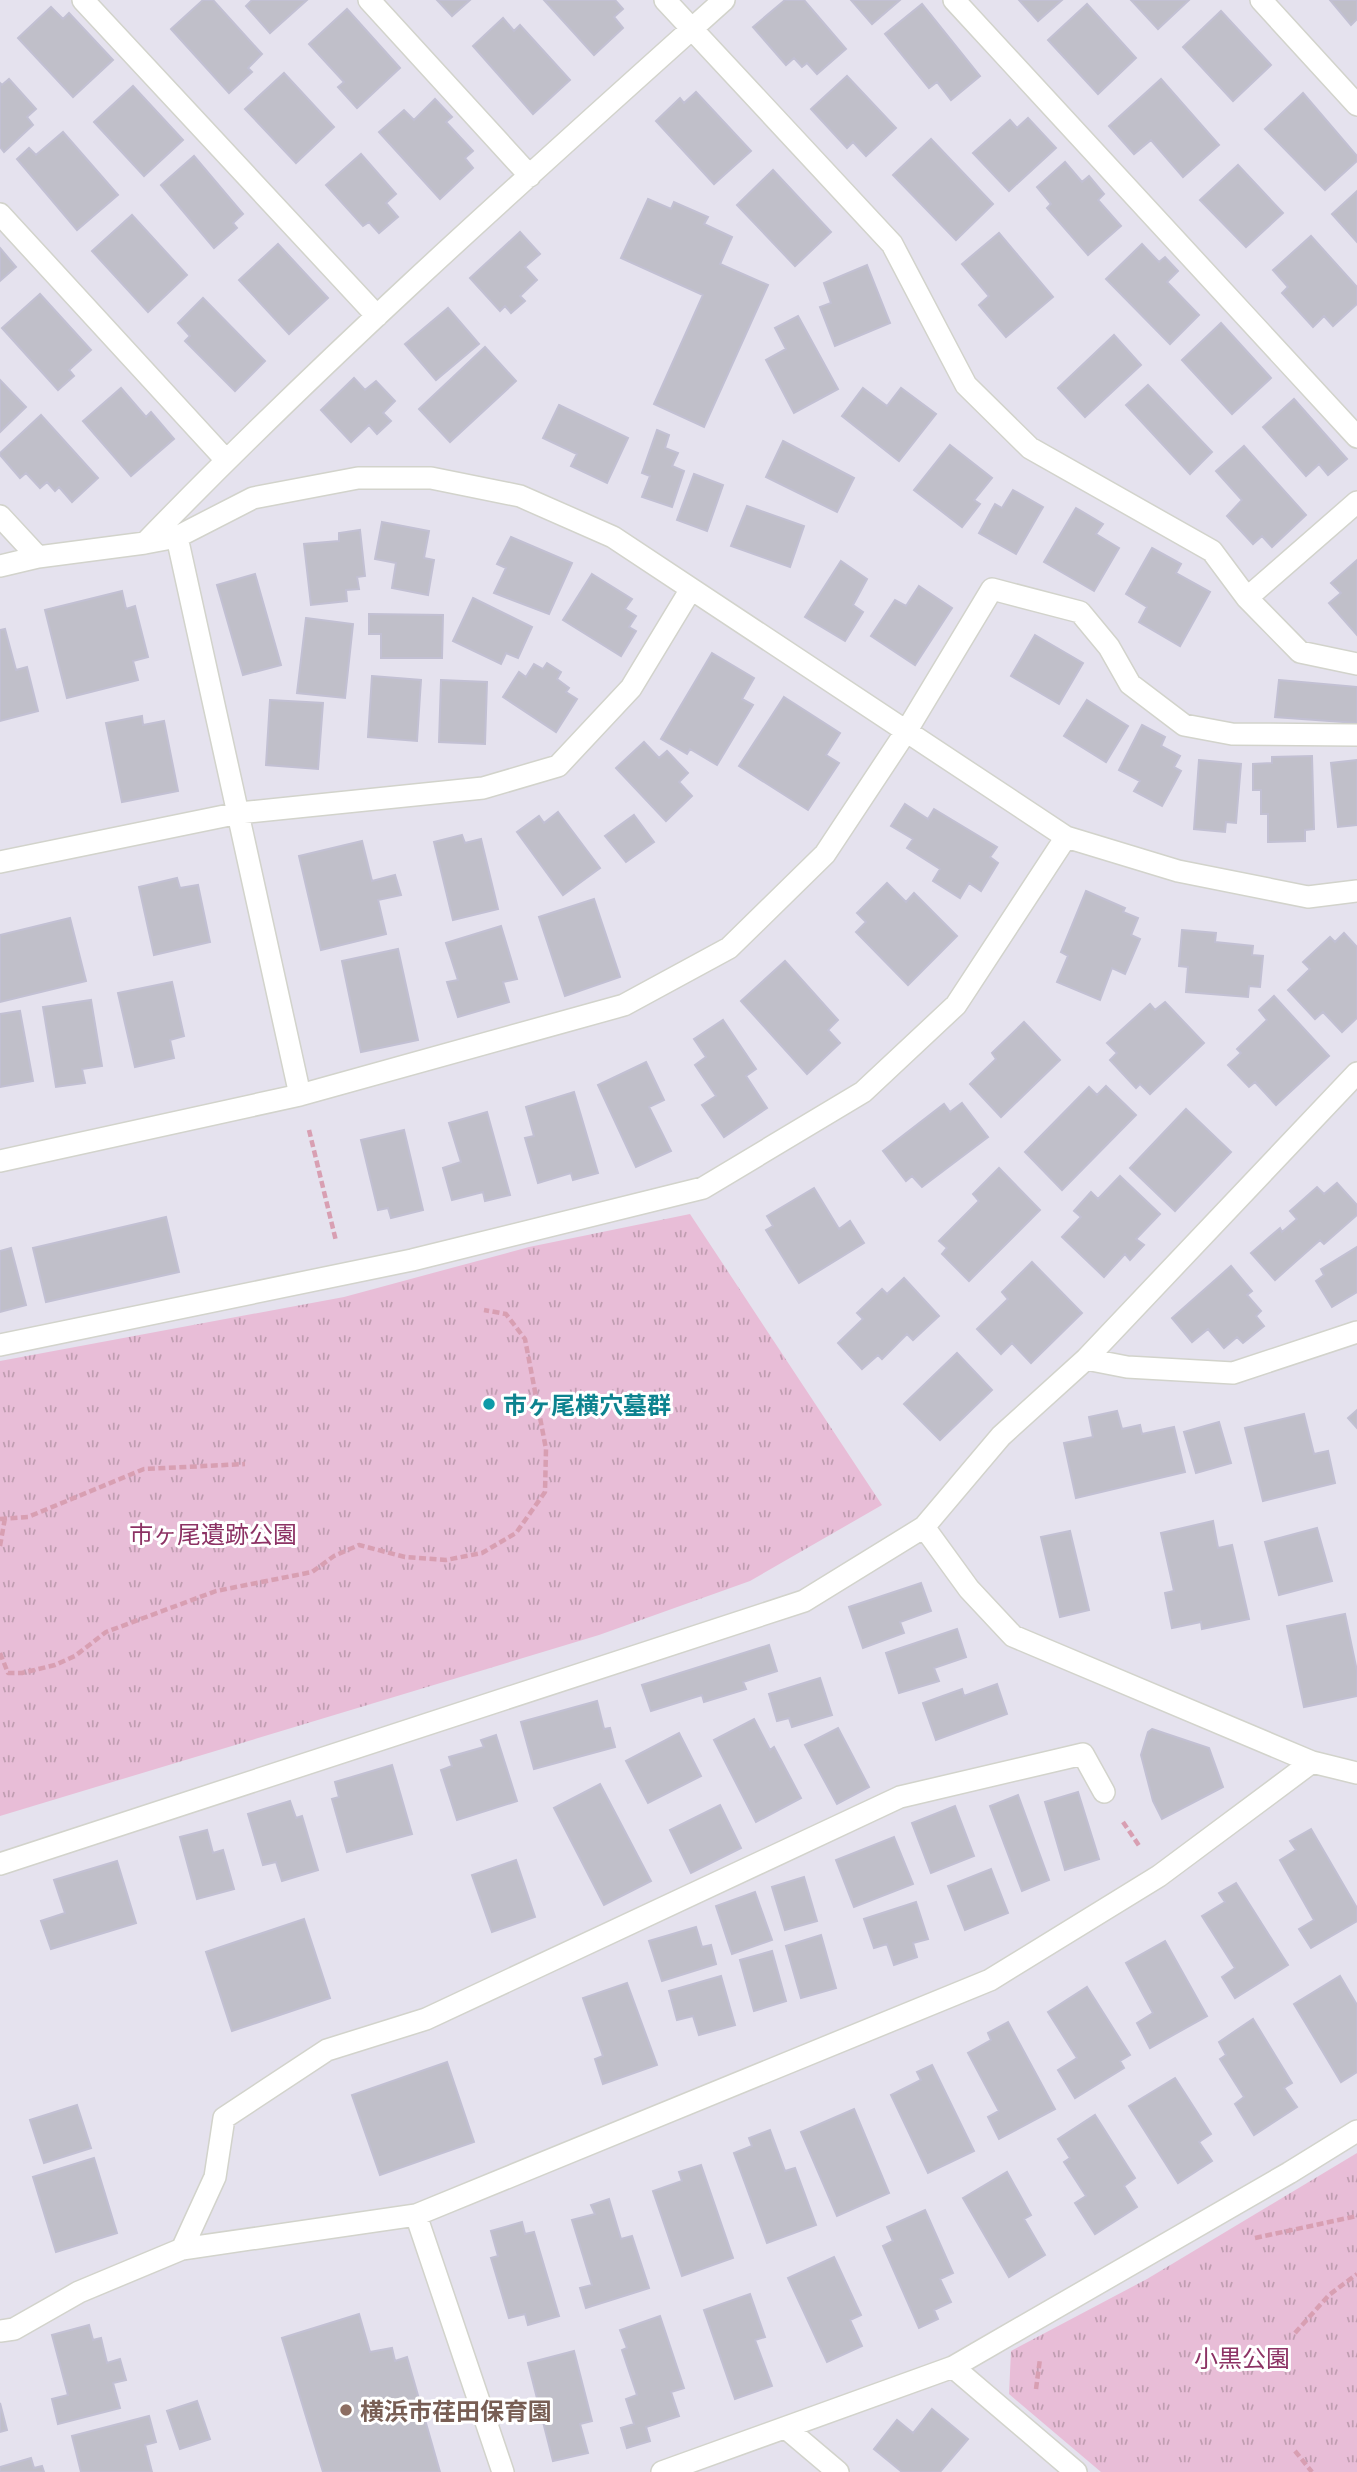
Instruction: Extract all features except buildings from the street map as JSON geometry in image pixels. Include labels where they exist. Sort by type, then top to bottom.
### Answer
[{"type":"street","points":[[83,0],[377,316]]},
{"type":"street","points":[[369,0],[530,176]]},
{"type":"street","points":[[665,0],[892,244],[966,385],[1030,448],[1212,551],[1247,597],[1300,652],[1357,664]]},
{"type":"street","points":[[145,543],[226,460],[377,316],[724,0]]},
{"type":"street","points":[[954,0],[1357,437]]},
{"type":"street","points":[[1261,0],[1357,105]]},
{"type":"street","points":[[0,214],[226,460]]},
{"type":"street","points":[[0,566],[38,557],[177,537],[253,498],[358,478],[431,478],[520,496],[613,537],[1066,837],[1178,871],[1308,897],[1357,891]]},
{"type":"street","points":[[1247,597],[1357,502]]},
{"type":"street","points":[[0,516],[38,557]]},
{"type":"street","points":[[177,537],[300,1096]]},
{"type":"street","points":[[0,862],[239,813],[483,789],[558,766],[631,688],[691,589]]},
{"type":"street","points":[[0,1161],[300,1096],[624,1005],[729,948],[825,854],[907,730],[992,589],[1080,612],[1109,647],[1130,684],[1184,725],[1232,734],[1357,735]]},
{"type":"street","points":[[0,1345],[412,1260],[703,1188],[863,1092],[956,1005],[1066,837]]},
{"type":"street","points":[[0,1864],[804,1601],[924,1527],[1000,1436],[1086,1359],[1357,1073]]},
{"type":"street","points":[[1086,1359],[1127,1367],[1233,1373],[1357,1332]]},
{"type":"street","points":[[924,1527],[969,1589],[1013,1636],[1312,1762],[1357,1773]]},
{"type":"street","points":[[182,2249],[215,2177],[224,2118],[327,2050],[426,2019],[901,1797],[1083,1754],[1104,1792]]},
{"type":"street","points":[[0,2331],[15,2329],[79,2292],[182,2249],[416,2215],[989,1980],[1159,1876],[1312,1762]]},
{"type":"street","points":[[662,2472],[953,2367],[1289,2173],[1357,2130]]},
{"type":"street","points":[[416,2215],[503,2472]]},
{"type":"street","points":[[953,2367],[1076,2472]]},
{"type":"street","points":[[786,2428],[838,2472]]},
{"type":"path","points":[[300,1096],[344,1273]]},
{"type":"path","points":[[0,1653],[8,1673],[22,1673],[55,1665],[75,1656],[106,1632],[216,1591],[312,1573],[334,1556],[359,1545],[405,1557],[446,1560],[482,1553],[516,1533],[545,1492],[546,1449],[525,1339],[506,1314],[484,1310]]},
{"type":"path","points":[[0,1546],[3,1518],[28,1517],[144,1469],[245,1464]]},
{"type":"path","points":[[1104,1792],[1159,1876]]},
{"type":"path","points":[[1248,2242],[1261,2235],[1357,2216]]},
{"type":"path","points":[[1295,2333],[1329,2295],[1357,2274]]},
{"type":"path","points":[[1035,2401],[1041,2353]]},
{"type":"path","points":[[1295,2451],[1312,2472]]},
{"type":"green space","name":"市ヶ尾遺跡公園","points":[[690,1214],[882,1505],[750,1581],[599,1635],[0,1816],[0,1361],[344,1297],[529,1247]]},
{"type":"green space","name":"小黒公園","points":[[1357,2153],[1357,2472],[1101,2472],[1009,2394],[1011,2351],[1147,2279]]},
{"type":"place","name":"市ヶ尾横穴墓群","points":[[489,1404]]},
{"type":"place","name":"横浜市荏田保育園","points":[[346,2410]]}]
